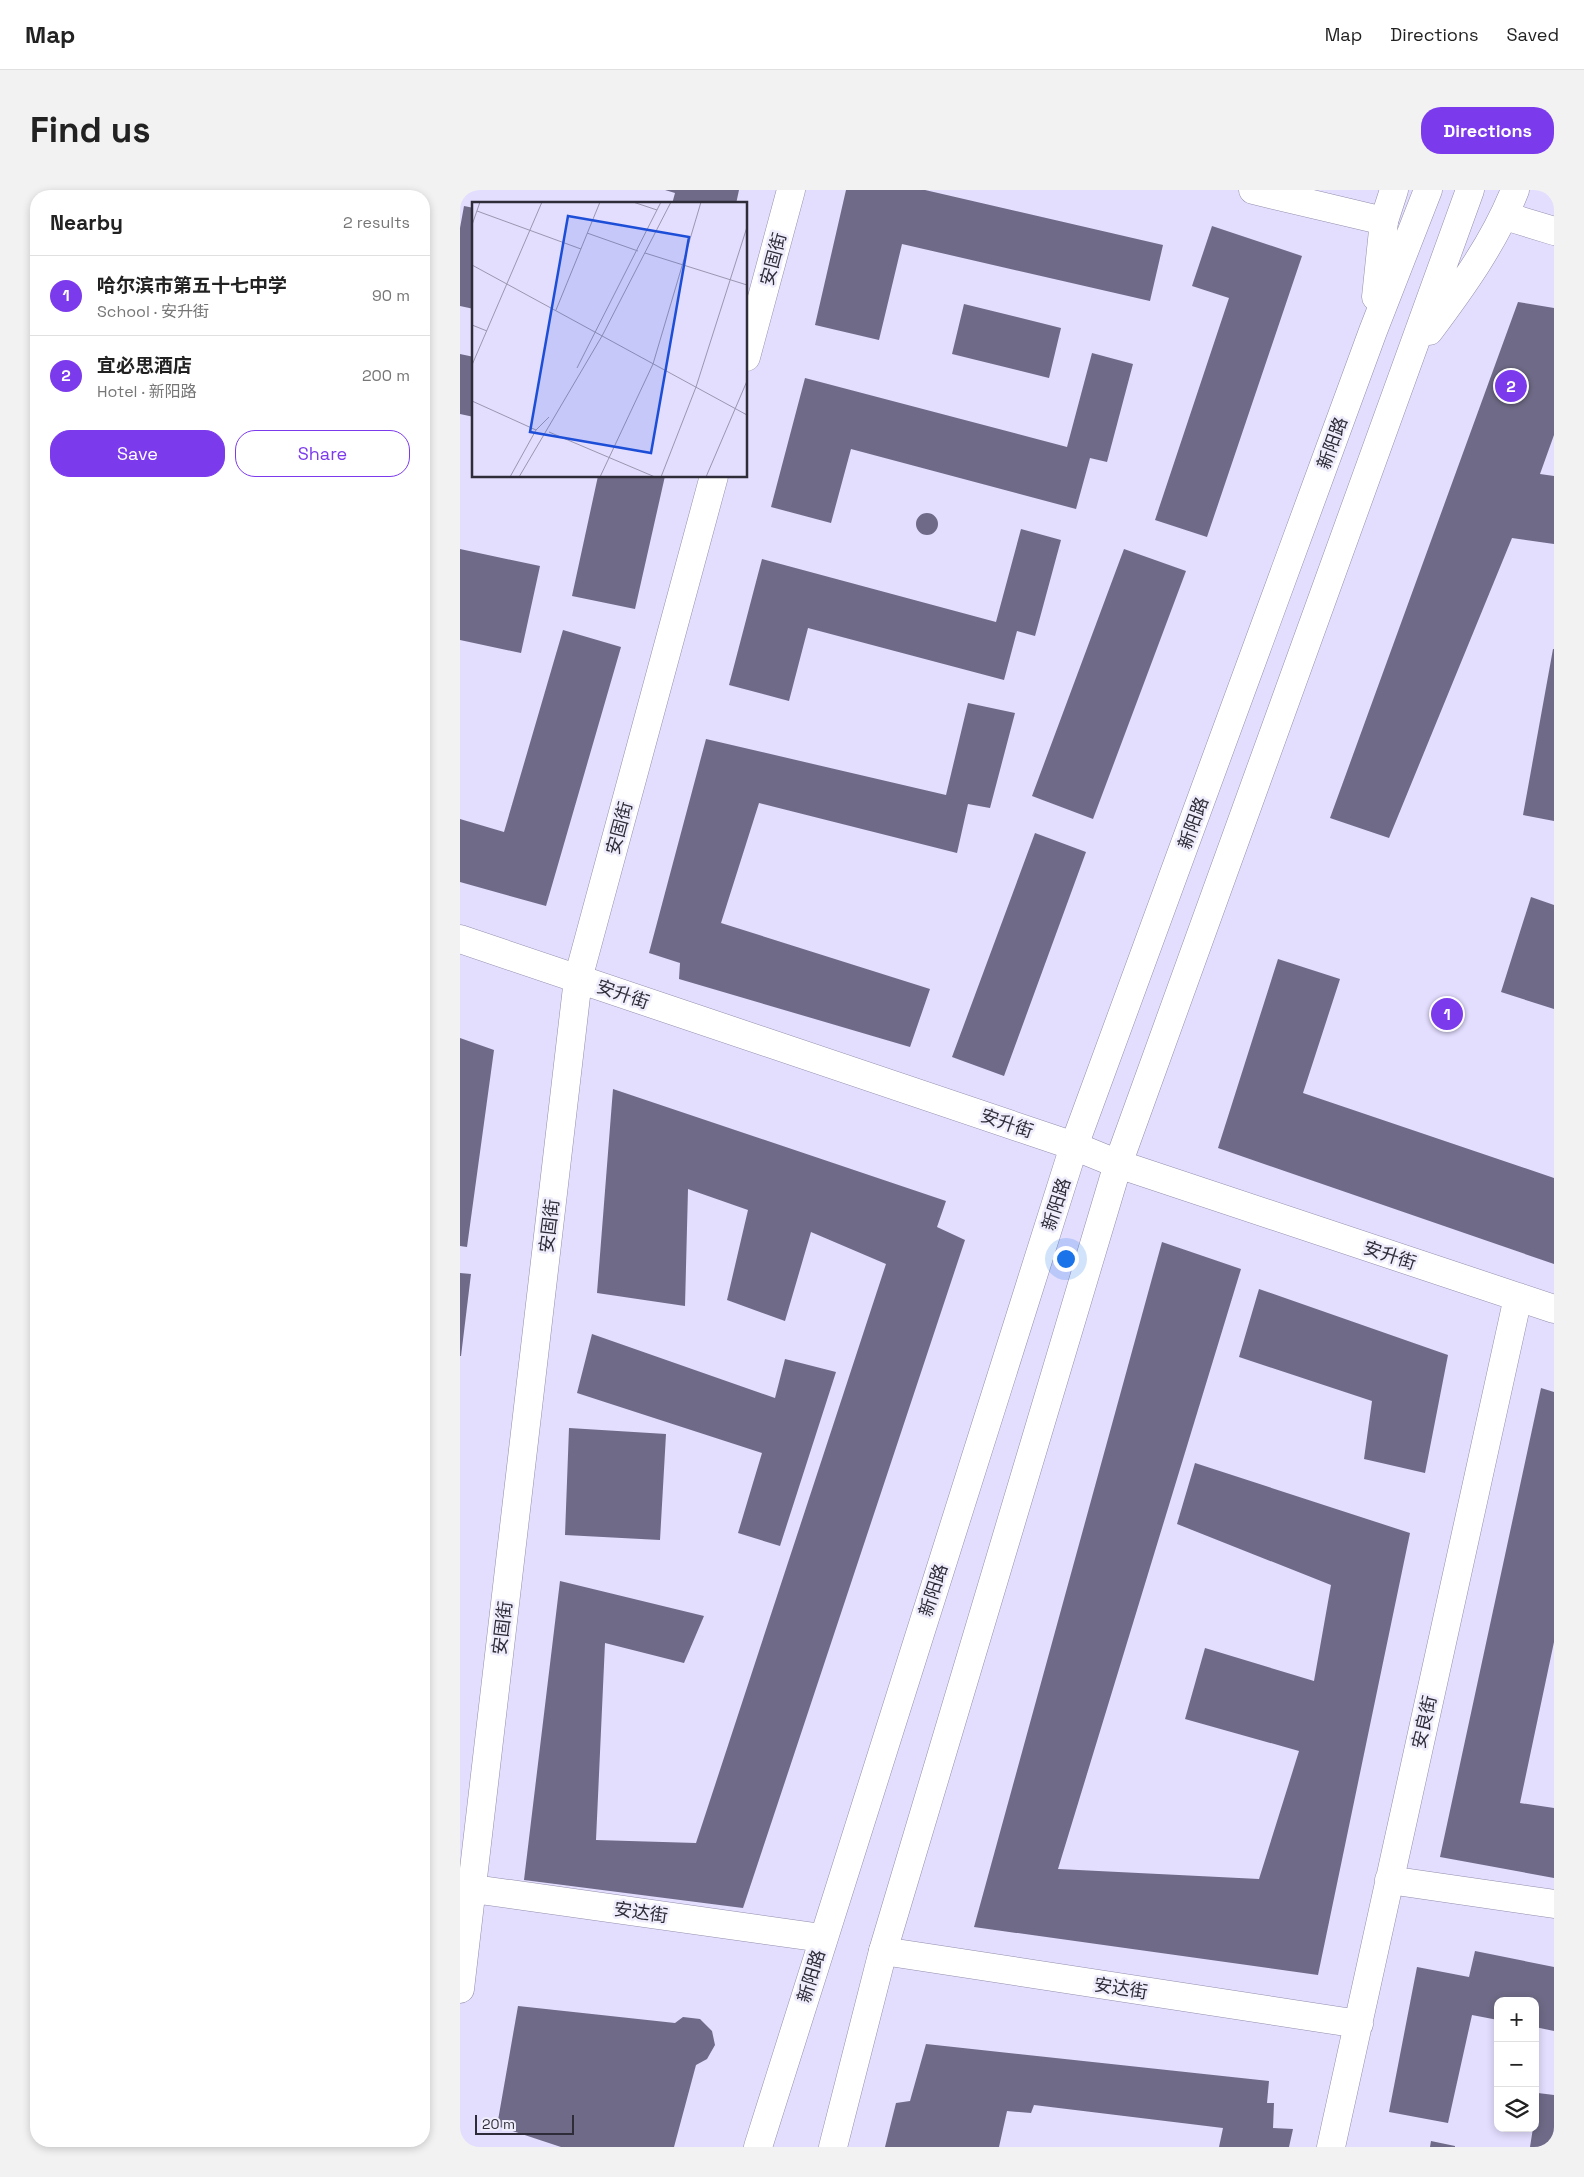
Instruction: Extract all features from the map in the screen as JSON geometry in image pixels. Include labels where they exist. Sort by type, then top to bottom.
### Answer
[{"type":"main road","name":"安固街","points":[[748,350],[791,190]]},
{"type":"main road","points":[[1253,190],[1384,222]]},
{"type":"main road","name":"新阳路","points":[[1373,331],[1384,222],[1394,190]]},
{"type":"main road","name":"新阳路","points":[[758,2147],[822,1938],[1074,1146],[1373,331],[1428,190]]},
{"type":"main road","points":[[833,2147],[883,1950],[1118,1164],[1470,190]]},
{"type":"main road","points":[[1413,352],[1463,286],[1505,216],[1515,190]]},
{"type":"main road","points":[[1505,216],[1554,232]]},
{"type":"main road","name":"安固街","points":[[460,1990],[466,1888],[578,979],[713,478]]},
{"type":"main road","name":"安升街","points":[[460,938],[1074,1146],[1118,1164],[1554,1309]]},
{"type":"main road","name":"安良街","points":[[1331,2147],[1359,2024],[1388,1880],[1518,1297]]},
{"type":"main road","points":[[1388,1880],[1554,1904]]},
{"type":"main road","name":"安达街","points":[[466,1888],[822,1938]]},
{"type":"main road","name":"安达街","points":[[883,1950],[1359,2024]]},
{"type":"building","points":[[665,190],[739,190],[736,202],[673,202],[675,193]]},
{"type":"building","points":[[846,190],[925,190],[1163,245],[1150,301],[902,244],[879,340],[815,325]]},
{"type":"building","points":[[464,206],[472,208],[472,309],[460,306],[460,228]]},
{"type":"building","points":[[1212,226],[1302,256],[1207,537],[1155,520],[1229,298],[1192,286]]},
{"type":"building","points":[[1518,302],[1554,308],[1554,435],[1540,474],[1554,476],[1554,544],[1512,538],[1389,838],[1330,818]]},
{"type":"building","points":[[964,304],[1061,328],[1049,378],[952,354]]},
{"type":"building","points":[[1092,353],[1133,364],[1107,462],[1090,458],[1076,509],[851,449],[831,523],[771,507],[805,378],[1067,447]]},
{"type":"building","points":[[460,354],[472,357],[472,417],[460,414]]},
{"type":"building","points":[[598,478],[665,478],[635,609],[572,596]]},
{"type":"building","points":[[927,513],[935,516],[938,524],[935,532],[927,535],[919,532],[916,524],[919,516]]},
{"type":"building","points":[[1021,529],[1061,540],[1035,636],[1017,631],[1004,680],[808,628],[789,701],[729,685],[762,559],[996,622]]},
{"type":"building","points":[[460,549],[540,566],[521,653],[460,640]]},
{"type":"building","points":[[1124,549],[1186,571],[1093,819],[1032,796]]},
{"type":"building","points":[[563,630],[621,647],[546,906],[460,882],[460,819],[504,832]]},
{"type":"building","points":[[1554,649],[1554,821],[1523,815]]},
{"type":"building","points":[[968,703],[1015,713],[990,808],[968,804],[957,853],[759,803],[721,923],[930,989],[910,1047],[679,979],[680,963],[649,953],[706,739],[946,795]]},
{"type":"building","points":[[1035,833],[1086,852],[1004,1076],[952,1057]]},
{"type":"building","points":[[1531,897],[1554,905],[1554,1009],[1501,992]]},
{"type":"building","points":[[1278,959],[1340,979],[1303,1093],[1554,1178],[1554,1264],[1218,1148]]},
{"type":"building","points":[[460,1038],[494,1050],[467,1247],[460,1246]]},
{"type":"building","points":[[613,1089],[946,1201],[937,1227],[965,1240],[743,1908],[524,1880],[560,1581],[704,1616],[684,1663],[605,1643],[596,1840],[696,1843],[886,1264],[811,1232],[785,1321],[727,1300],[748,1210],[688,1189],[685,1306],[597,1293]]},
{"type":"building","points":[[1162,1242],[1241,1269],[1058,1869],[1259,1879],[1299,1751],[1185,1719],[1205,1648],[1314,1681],[1331,1585],[1177,1524],[1195,1463],[1410,1533],[1318,1975],[974,1927]]},
{"type":"building","points":[[460,1273],[471,1274],[461,1356],[460,1356]]},
{"type":"building","points":[[1259,1289],[1448,1355],[1425,1473],[1364,1459],[1372,1401],[1239,1357]]},
{"type":"building","points":[[592,1334],[775,1398],[785,1359],[836,1372],[780,1546],[738,1533],[762,1453],[577,1393]]},
{"type":"building","points":[[1541,1388],[1554,1392],[1554,1642],[1520,1803],[1554,1808],[1554,1878],[1440,1857]]},
{"type":"building","points":[[569,1428],[666,1434],[660,1540],[565,1535]]},
{"type":"building","points":[[1475,1951],[1554,1967],[1554,2031],[1539,2028],[1539,1997],[1494,1997],[1494,2019],[1472,2015],[1448,2123],[1389,2112],[1417,1967],[1469,1977]]},
{"type":"building","points":[[518,2006],[675,2023],[683,2017],[700,2019],[712,2031],[715,2045],[707,2059],[696,2065],[674,2147],[561,2147],[497,2126]]},
{"type":"building","points":[[926,2044],[1269,2081],[1267,2103],[1274,2103],[1273,2128],[1293,2129],[1289,2147],[1219,2147],[1223,2128],[1034,2105],[1031,2113],[1007,2111],[999,2147],[885,2147],[896,2103],[910,2101]]},
{"type":"building","points":[[1539,2093],[1554,2095],[1554,2147],[1530,2147],[1532,2132],[1539,2132]]},
{"type":"building","points":[[1431,2141],[1455,2146],[1455,2147],[1430,2147]]},
{"type":"place","name":"宜必思酒店","points":[[1511,386]]},
{"type":"place","name":"哈尔滨市第五十七中学","points":[[1447,1014]]}]
